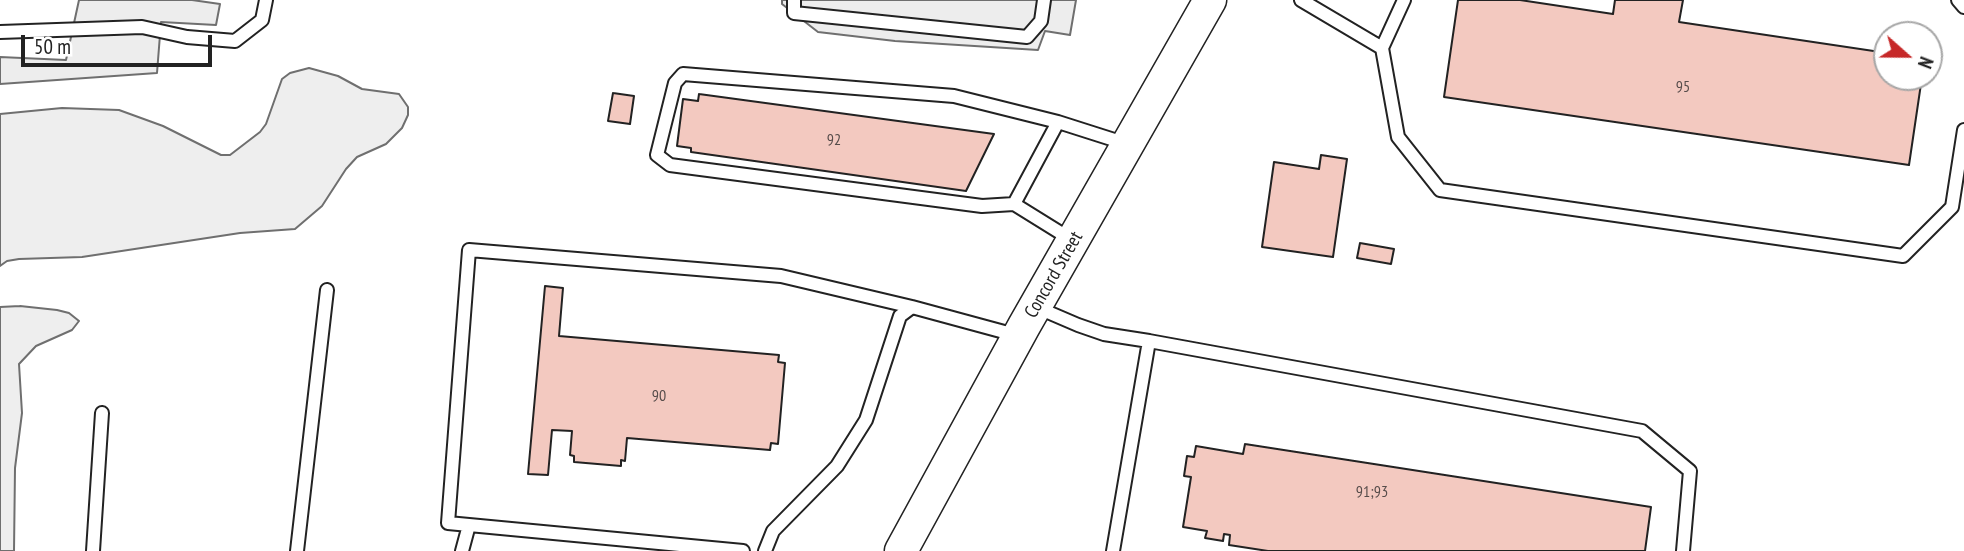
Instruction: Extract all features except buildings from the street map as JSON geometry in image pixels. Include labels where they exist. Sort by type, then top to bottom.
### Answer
[{"type":"street","name":"Concord Street","points":[[901,551],[1035,307],[1210,0]]},
{"type":"lane","points":[[0,32],[142,27],[187,37],[235,41],[262,20],[267,0]]},
{"type":"lane","points":[[794,0],[794,13],[1027,37],[1041,21],[1044,0]]},
{"type":"lane","points":[[1301,0],[1382,48]]},
{"type":"lane","points":[[1404,0],[1382,48],[1398,137],[1440,190],[1903,256],[1952,206],[1964,130]]},
{"type":"lane","points":[[1958,0],[1964,7]]},
{"type":"lane","points":[[1073,241],[1014,204],[982,206],[670,165],[657,155],[675,83],[683,74],[954,96],[1058,122],[1128,145]]},
{"type":"lane","points":[[1014,204],[1058,122]]},
{"type":"lane","points":[[743,551],[448,523],[468,250],[781,276],[1019,336]]},
{"type":"lane","points":[[297,551],[327,290]]},
{"type":"lane","points":[[765,551],[773,531],[837,466],[866,420],[900,316],[912,307]]},
{"type":"lane","points":[[1035,307],[1104,334],[1642,431],[1690,471],[1683,551]]},
{"type":"lane","points":[[1113,551],[1149,341]]},
{"type":"lane","points":[[93,551],[102,413]]},
{"type":"lane","points":[[462,551],[469,525]]},
{"type":"shaded area","points":[[79,0],[192,0],[220,4],[216,25],[161,22],[157,73],[0,84],[0,57],[66,60]]},
{"type":"shaded area","points":[[782,0],[1076,0],[1070,35],[1045,31],[1038,50],[895,41],[818,32],[782,4]]},
{"type":"shaded area","points":[[309,68],[338,76],[362,89],[399,94],[408,107],[408,115],[402,128],[386,144],[357,157],[322,206],[295,229],[240,233],[82,257],[19,259],[7,261],[0,266],[0,114],[62,108],[119,110],[163,126],[221,155],[230,155],[260,132],[266,124],[282,79],[290,73]]},
{"type":"shaded area","points":[[20,306],[69,313],[79,321],[72,330],[36,346],[19,364],[22,413],[15,468],[14,551],[0,551],[0,307]]}]
